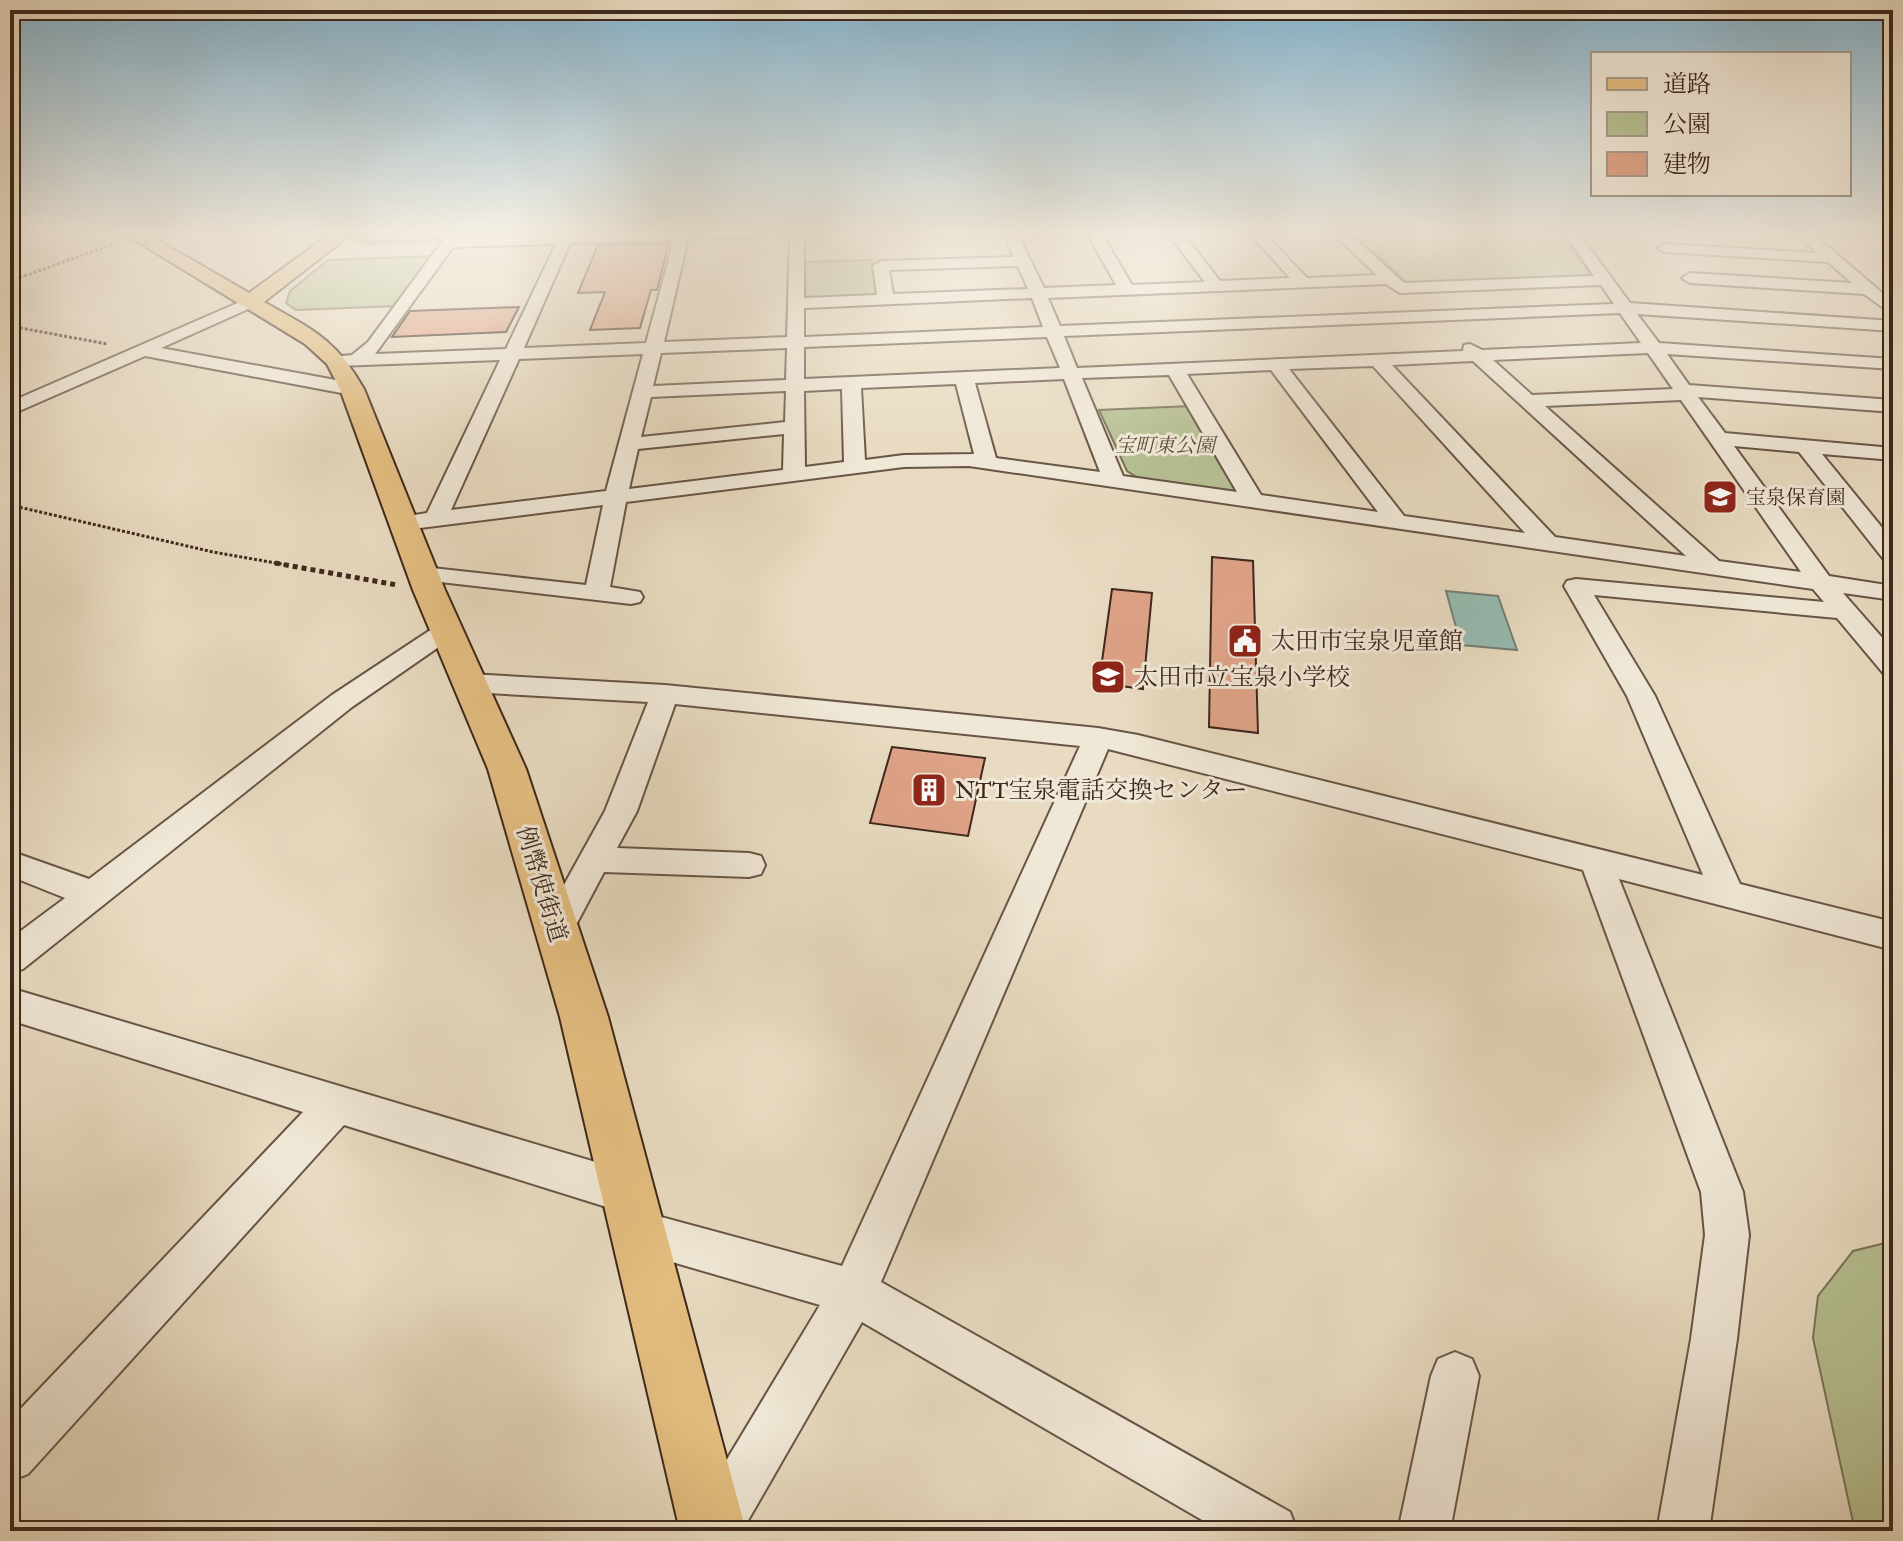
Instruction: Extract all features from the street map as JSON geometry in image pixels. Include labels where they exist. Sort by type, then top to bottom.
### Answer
[{"type":"main road","name":"例幣使街道","points":[[249,303],[313,339],[349,369],[420,521],[426,582],[507,769],[584,1017],[713,1531]]},
{"type":"street","points":[[10,409],[249,303]]},
{"type":"street","points":[[349,369],[374,346],[405,303]]},
{"type":"street","points":[[420,521],[535,303]]},
{"type":"street","points":[[596,594],[616,496],[665,303]]},
{"type":"street","points":[[794,475],[796,303]]},
{"type":"street","points":[[1042,303],[1114,480]]},
{"type":"street","points":[[1417,303],[1712,567]]},
{"type":"street","points":[[1621,303],[1821,583],[1893,667]]},
{"type":"street","points":[[142,350],[349,369],[511,353],[1625,308],[1659,303]]},
{"type":"street","points":[[1748,303],[1893,326]]},
{"type":"street","points":[[643,392],[1653,348],[1893,364]]},
{"type":"street","points":[[1378,360],[1547,543]]},
{"type":"street","points":[[1276,365],[1396,521]]},
{"type":"street","points":[[1175,369],[1253,500]]},
{"type":"street","points":[[964,378],[987,463]]},
{"type":"street","points":[[851,383],[855,467]]},
{"type":"street","points":[[1527,401],[1685,392],[1893,406]]},
{"type":"street","points":[[629,444],[795,427]]},
{"type":"street","points":[[1719,439],[1893,454]]},
{"type":"street","points":[[1805,446],[1893,556]]},
{"type":"street","points":[[420,521],[855,467],[936,460],[987,463],[1114,480],[1893,593]]},
{"type":"street","points":[[426,582],[631,597]]},
{"type":"street","points":[[1728,895],[1641,696],[1576,586],[1843,611]]},
{"type":"street","points":[[10,959],[342,701],[447,630]]},
{"type":"street","points":[[470,683],[665,694],[1098,738],[1138,745],[1893,936]]},
{"type":"street","points":[[556,930],[621,811],[665,694]]},
{"type":"street","points":[[713,1531],[854,1292],[1098,738]]},
{"type":"street","points":[[595,859],[749,865]]},
{"type":"street","points":[[1596,862],[1722,1192],[1727,1235],[1714,1339],[1683,1531]]},
{"type":"street","points":[[10,863],[91,894]]},
{"type":"street","points":[[10,1004],[337,1104],[854,1292],[1271,1531]]},
{"type":"street","points":[[10,1456],[337,1104]]},
{"type":"street","points":[[1424,1531],[1455,1376]]},
{"type":"path","points":[[10,326],[142,350]]},
{"type":"path","points":[[10,505],[213,552],[426,582]]},
{"type":"green space","points":[[286,303],[399,303],[397,306],[296,310]]},
{"type":"green space","name":"宝町東公園","points":[[1191,406],[1239,487],[1230,492],[1140,479],[1127,471],[1099,410]]},
{"type":"green space","points":[[1893,1241],[1893,1531],[1855,1531],[1813,1338],[1818,1296],[1853,1251]]},
{"type":"water","points":[[1446,591],[1498,596],[1517,650],[1461,645]]},
{"type":"building","points":[[601,303],[647,303],[640,328],[590,330]]},
{"type":"building","points":[[519,307],[506,332],[392,337],[410,311]]},
{"type":"building","points":[[1212,557],[1253,561],[1258,733],[1209,727]]},
{"type":"building","points":[[1112,589],[1152,593],[1143,689],[1099,683]]},
{"type":"building","name":"NTT宝泉電話交換センター","points":[[892,747],[985,758],[968,836],[870,823]]},
{"type":"place","name":"宝泉保育園","points":[[1720,497]]},
{"type":"place","name":"太田市宝泉児童館","points":[[1245,641]]},
{"type":"place","name":"太田市立宝泉小学校","points":[[1108,677]]},
{"type":"place","name":"NTT宝泉電話交換センター","points":[[929,790]]}]
